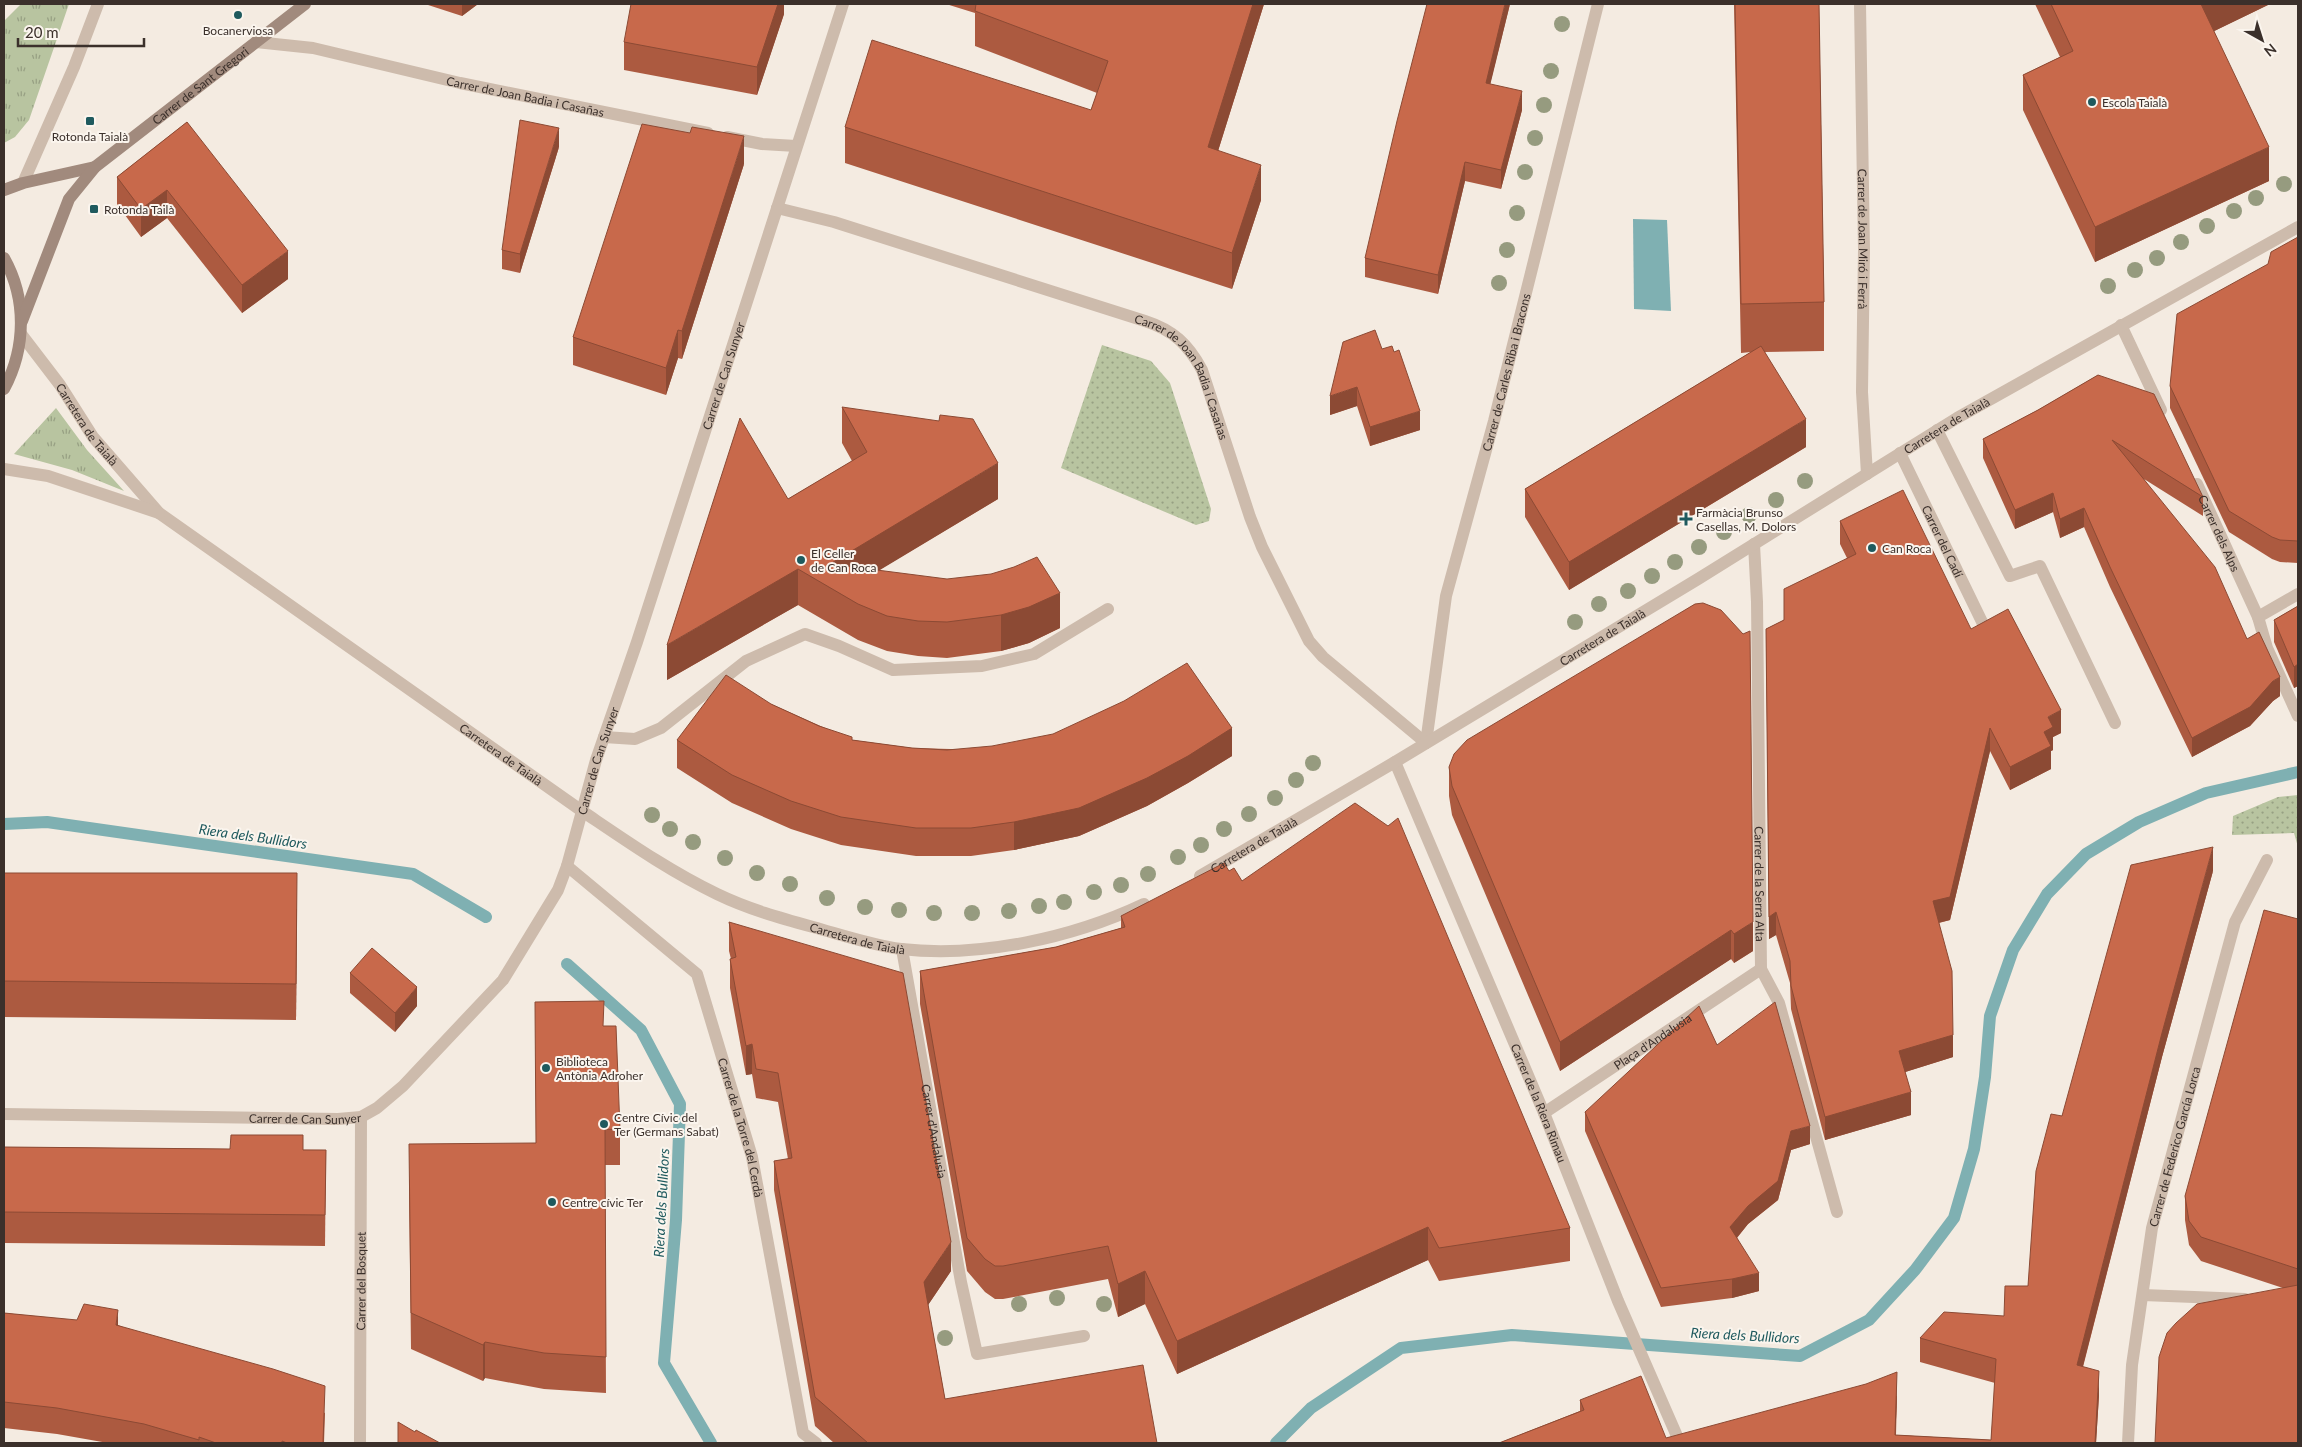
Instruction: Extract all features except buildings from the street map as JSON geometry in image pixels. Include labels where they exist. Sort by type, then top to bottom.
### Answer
[{"type":"main road","name":"Carrer de Sant Gregori","points":[[21,327],[70,199],[95,167],[305,4]]},
{"type":"main road","name":"Carrer de Sant Gregori","points":[[4,190],[23,183],[95,167]]},
{"type":"main road","points":[[4,258],[19,300],[21,327],[14,368],[4,389]]},
{"type":"street","points":[[23,183],[74,67],[98,4]]},
{"type":"street","name":"Carrer de Can Sunyer","points":[[4,1114],[338,1119],[362,1117],[378,1108],[403,1086],[503,980],[558,890],[567,866],[604,737],[843,4]]},
{"type":"street","name":"Carrer de Carles Riba i Bracons","points":[[1426,743],[1446,596],[1496,411],[1598,4]]},
{"type":"street","name":"Carrer de Joan Miró i Ferrà","points":[[1860,4],[1864,250],[1862,392],[1867,474]]},
{"type":"street","name":"Carrer de Joan Badia i Casañas","points":[[256,42],[314,48],[460,83],[762,144],[796,146]]},
{"type":"street","name":"Carrer de Joan Badia i Casañas","points":[[777,208],[834,222],[1145,321],[1163,327],[1179,338],[1193,353],[1202,370],[1262,547],[1309,641],[1323,657],[1426,743]]},
{"type":"street","name":"Carretera de Taialà","points":[[1188,882],[1395,762],[1754,544],[1937,430],[2298,227]]},
{"type":"street","points":[[2121,325],[2168,422]]},
{"type":"street","name":"Carretera de Taialà","points":[[21,327],[93,437],[159,513],[582,811],[641,851],[724,897],[779,917],[855,940],[902,949],[978,949],[1023,943],[1071,932],[1125,913],[1157,898]]},
{"type":"street","points":[[1937,430],[2010,576],[2040,566],[2115,723]]},
{"type":"street","name":"Carrer del Cadí","points":[[1900,453],[1985,628]]},
{"type":"street","name":"Carretera de Taialà","points":[[4,469],[48,476],[159,513]]},
{"type":"street","name":"Carrer dels Alps","points":[[2192,475],[2258,617],[2267,648],[2298,716]]},
{"type":"street","name":"Carrer de la Serra Alta","points":[[1754,544],[1757,602],[1761,969],[1779,1003],[1837,1212]]},
{"type":"street","points":[[2258,617],[2298,594]]},
{"type":"street","points":[[604,737],[635,738],[662,728],[746,661],[805,634],[893,670],[982,666],[1034,654],[1108,610]]},
{"type":"street","name":"Carrer de la Riera Rimau","points":[[1395,762],[1544,1113],[1618,1302],[1680,1443]]},
{"type":"street","name":"Carrer de Federico García Lorca","points":[[2128,1443],[2132,1365],[2152,1228],[2235,922],[2268,860]]},
{"type":"street","name":"Carrer de la Torre del Cerdà","points":[[567,866],[697,974],[752,1157],[803,1433],[816,1443]]},
{"type":"street","name":"Carrer d'Andalusia","points":[[902,949],[961,1282],[978,1354],[1084,1336]]},
{"type":"street","name":"Plaça d'Andalusia","points":[[1544,1113],[1761,969]]},
{"type":"street","name":"Carrer del Bosquet","points":[[360,1443],[362,1117]]},
{"type":"street","points":[[2143,1295],[2260,1299]]},
{"type":"green space","points":[[21,4],[69,4],[29,120],[15,137],[4,143],[4,21]]},
{"type":"green space","points":[[1102,345],[1151,361],[1170,383],[1211,509],[1209,521],[1196,525],[1061,468]]},
{"type":"green space","points":[[56,408],[87,450],[124,491],[72,470],[14,454]]},
{"type":"green space","points":[[2298,795],[2298,847],[2294,833],[2232,835],[2233,816],[2278,797]]},
{"type":"water","points":[[1633,219],[1667,220],[1671,311],[1634,309]]},
{"type":"waterway","name":"Riera dels Bullidors","points":[[1276,1443],[1311,1408],[1401,1348],[1512,1335],[1800,1356],[1869,1320],[1915,1270],[1954,1218],[1974,1149],[1985,1077],[1990,1016],[2013,950],[2047,894],[2086,854],[2139,822],[2206,793],[2298,772]]},
{"type":"waterway","name":"Riera dels Bullidors","points":[[4,824],[47,822],[413,874],[486,917]]},
{"type":"waterway","name":"Riera dels Bullidors","points":[[567,964],[641,1030],[680,1104],[676,1220],[664,1363],[711,1443]]},
{"type":"place","name":"Bocanerviosa","points":[[238,15]]},
{"type":"place","name":"Escola Taialà","points":[[2092,102]]},
{"type":"place","name":"Rotonda Taialà","points":[[90,121]]},
{"type":"place","name":"Rotonda Tailà","points":[[94,209]]},
{"type":"place","name":"Farmàcia Brunso Casellas, M. Dolors","points":[[1686,519]]},
{"type":"place","name":"Can Roca","points":[[1872,548]]},
{"type":"place","name":"El Celler de Can Roca","points":[[801,560]]},
{"type":"place","name":"Biblioteca Antònia Adroher","points":[[546,1068]]},
{"type":"place","name":"Centre Cívic del Ter (Germans Sabat)","points":[[604,1124]]},
{"type":"place","name":"Centre cívic Ter","points":[[552,1202]]}]
